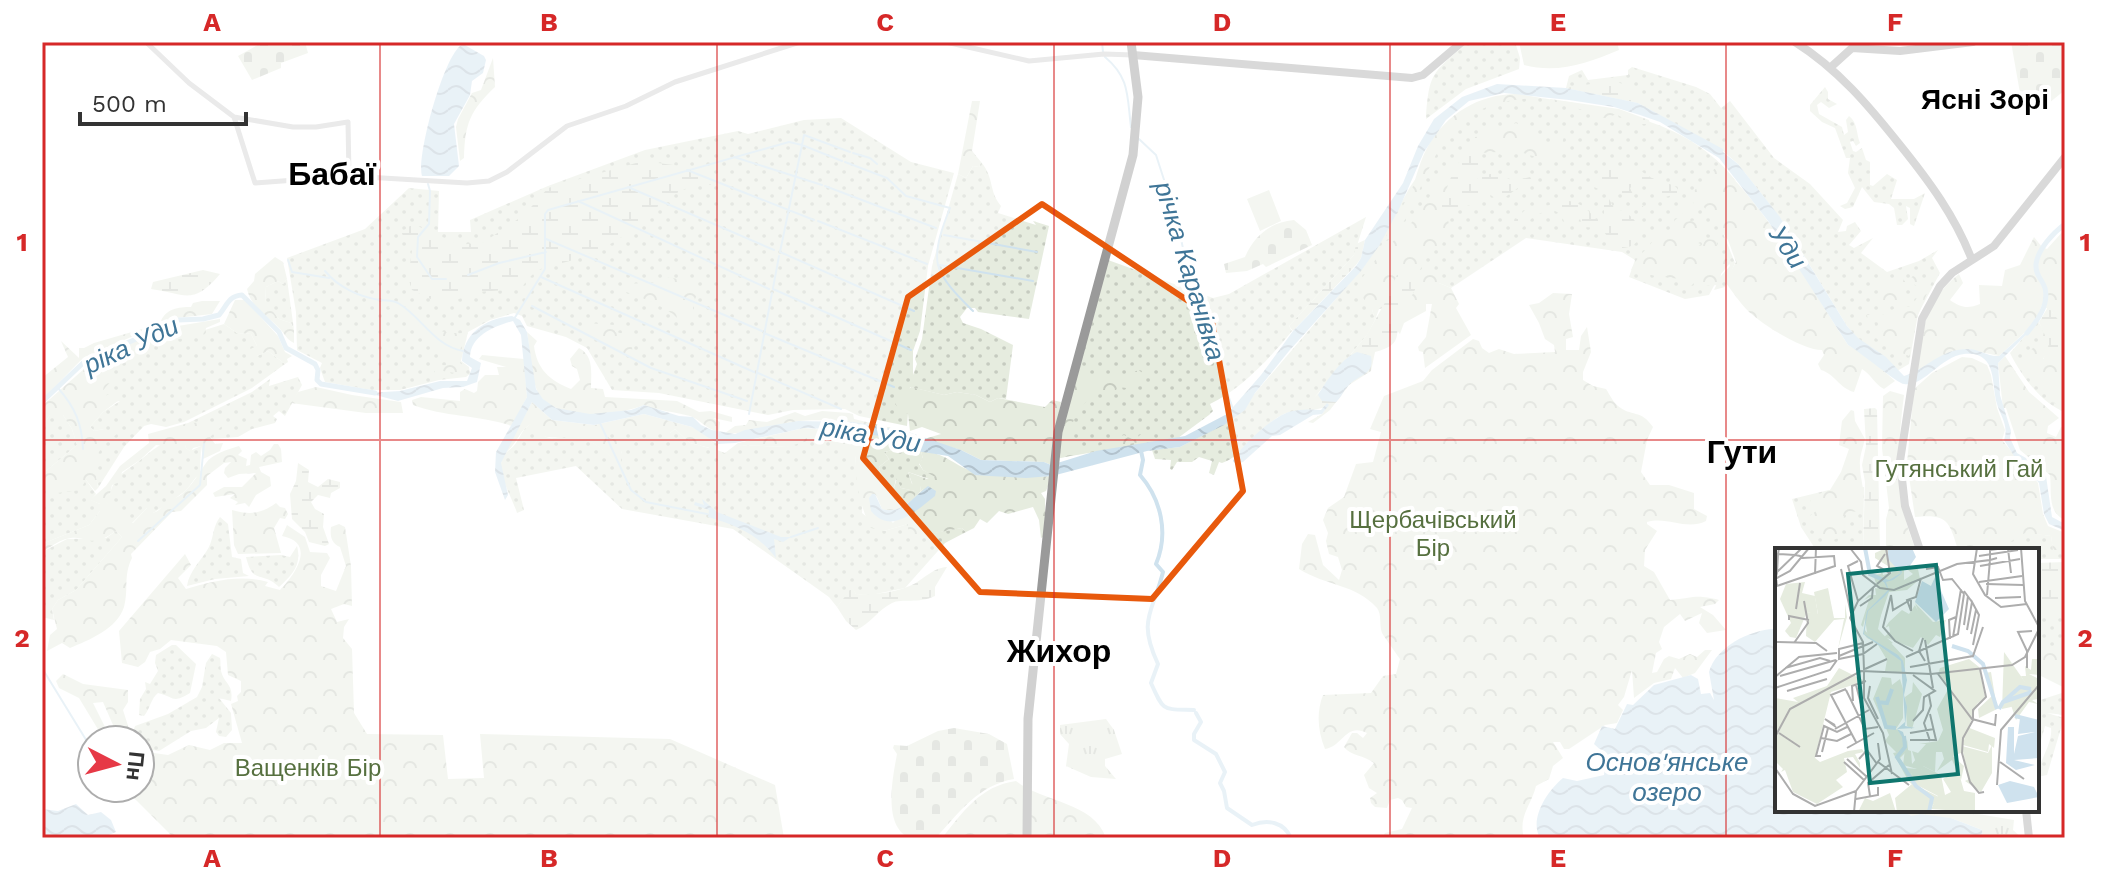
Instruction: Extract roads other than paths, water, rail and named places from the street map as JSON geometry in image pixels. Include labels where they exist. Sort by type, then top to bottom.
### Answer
[{"type":"highway","points":[[1027,838],[1028,719],[1057,448],[1062,412],[1135,144],[1138,97],[1131,42]]},
{"type":"main road","points":[[1133,55],[1415,78],[1462,42]]},
{"type":"main road","points":[[1795,42],[1831,67],[1867,104],[1932,185],[1959,229],[1972,260]]},
{"type":"main road","points":[[1831,67],[1852,48],[1900,51],[1973,42]]},
{"type":"main road","points":[[1919,548],[1905,506],[1900,474],[1901,439],[1922,319],[1930,300],[1952,273],[1994,246],[2065,157]]},
{"type":"main road","points":[[2027,812],[2029,838]]},
{"type":"street","points":[[146,42],[189,83],[234,117],[293,127],[348,122],[349,176]]},
{"type":"street","points":[[234,117],[255,183],[349,176],[475,183],[507,172],[567,126],[626,106],[675,82],[800,42]]},
{"type":"street","points":[[946,42],[1034,61],[1104,54],[1133,55]]},
{"type":"water","points":[[463,44],[486,60],[483,73],[472,81],[470,95],[454,124],[459,166],[449,176],[422,176],[423,149],[433,106],[448,65]]},
{"type":"water","points":[[1497,84],[1566,88],[1638,103],[1723,149],[1780,217],[1847,326],[1858,338],[1886,357],[1904,376],[1942,355],[1958,350],[1972,349],[1999,356],[2031,330],[1998,363],[2000,395],[2011,431],[2010,438],[2017,453],[2046,476],[2052,517],[2065,524],[2065,531],[2049,524],[2044,514],[2039,483],[2004,440],[2005,426],[1997,404],[1991,370],[1983,358],[1975,354],[1955,356],[1918,381],[1900,383],[1848,345],[1768,221],[1719,158],[1660,122],[1614,107],[1504,93],[1469,101],[1446,120],[1424,152],[1399,209],[1361,271],[1289,351],[1245,410],[1224,425],[1180,447],[1147,451],[1052,476],[989,476],[975,475],[948,456],[904,449],[889,438],[848,430],[804,428],[718,444],[692,427],[644,414],[594,425],[552,420],[532,402],[501,463],[508,495],[505,500],[495,472],[496,452],[527,397],[521,335],[513,321],[479,337],[471,349],[470,357],[481,363],[477,382],[398,401],[368,393],[400,391],[440,381],[467,381],[472,368],[462,361],[471,335],[493,320],[512,316],[520,320],[527,332],[536,389],[543,399],[556,408],[590,414],[631,410],[644,405],[693,417],[712,430],[735,434],[798,421],[854,422],[908,432],[981,460],[1044,462],[1051,465],[1096,451],[1185,436],[1227,414],[1293,331],[1356,266],[1365,240],[1403,183],[1418,146],[1434,119],[1462,97]]},
{"type":"water","points":[[1357,352],[1371,356],[1368,371],[1352,382],[1336,402],[1322,401],[1318,395],[1330,377]]},
{"type":"water","points":[[1327,403],[1329,405],[1322,414],[1313,415],[1280,435],[1272,436],[1243,462],[1236,464],[1233,461],[1248,442],[1278,417],[1297,410],[1321,410]]},
{"type":"water","points":[[928,486],[936,491],[935,496],[904,518],[887,521],[871,511],[869,498],[872,494],[875,494],[882,509],[896,509]]},
{"type":"water","points":[[702,499],[717,512],[781,537],[791,537],[783,542],[774,539],[776,558],[746,532],[708,517],[709,510],[694,505],[695,502],[704,505]]},
{"type":"water","name":"Основ'янське озеро","points":[[1775,630],[1775,812],[1920,814],[1951,818],[1982,830],[1983,838],[1540,838],[1537,822],[1541,806],[1563,778],[1577,781],[1604,775],[1606,755],[1594,744],[1602,726],[1615,729],[1627,704],[1633,705],[1654,685],[1691,675],[1698,679],[1701,694],[1710,693],[1714,700],[1709,672],[1713,663],[1726,648],[1744,636]]},
{"type":"water","points":[[76,804],[88,815],[101,812],[111,820],[116,832],[101,838],[42,838],[42,809],[58,811]]},
{"type":"waterway","name":"річка Карачівка","points":[[1102,42],[1103,52]]},
{"type":"waterway","name":"річка Карачівка","points":[[1105,57],[1123,80],[1131,127]]},
{"type":"waterway","points":[[514,319],[545,269],[545,214],[548,210],[789,142],[802,145],[804,135],[850,152]]},
{"type":"waterway","name":"річка Карачівка","points":[[1139,139],[1156,155],[1177,220],[1192,291],[1233,409]]},
{"type":"waterway","points":[[780,252],[802,145],[842,161]]},
{"type":"waterway","points":[[853,153],[870,158],[877,164]]},
{"type":"waterway","points":[[734,157],[822,185]]},
{"type":"waterway","points":[[845,162],[887,178],[906,196],[950,208],[938,243],[938,265],[948,283],[973,311]]},
{"type":"waterway","points":[[687,170],[814,220]]},
{"type":"waterway","points":[[428,184],[429,224],[418,237],[417,257],[432,279],[446,279]]},
{"type":"waterway","points":[[825,186],[936,228]]},
{"type":"waterway","points":[[628,187],[774,250]]},
{"type":"waterway","points":[[578,201],[769,289]]},
{"type":"waterway","points":[[818,221],[927,264]]},
{"type":"waterway","name":"Уди","points":[[2027,333],[2039,318],[2046,294],[2037,271],[2037,258],[2047,242],[2065,224]]},
{"type":"waterway","points":[[944,235],[1037,252]]},
{"type":"waterway","points":[[546,239],[762,331]]},
{"type":"waterway","points":[[468,275],[499,263],[546,252]]},
{"type":"waterway","points":[[780,252],[914,311]]},
{"type":"waterway","points":[[773,288],[779,256]]},
{"type":"waterway","points":[[288,260],[292,272],[329,278]]},
{"type":"waterway","points":[[940,265],[1033,281]]},
{"type":"waterway","points":[[325,271],[336,282],[357,294],[398,303],[444,343],[463,351]]},
{"type":"waterway","points":[[541,277],[754,372]]},
{"type":"waterway","points":[[773,289],[911,350]]},
{"type":"waterway","points":[[749,414],[772,293]]},
{"type":"waterway","name":"ріка Уди","points":[[42,402],[83,363],[178,320],[219,315],[231,299],[242,295],[279,332],[286,348],[315,364],[317,380],[321,384],[375,393]]},
{"type":"waterway","points":[[532,306],[651,368],[747,401]]},
{"type":"waterway","points":[[764,333],[894,387]]},
{"type":"waterway","points":[[758,373],[841,409]]},
{"type":"waterway","points":[[58,388],[76,416],[83,449]]},
{"type":"waterway","points":[[600,423],[631,490],[646,502],[707,514]]},
{"type":"waterway","points":[[138,541],[200,485],[204,444]]},
{"type":"waterway","points":[[1141,451],[1140,475],[1158,506],[1162,529],[1156,564],[1163,572],[1148,626],[1158,664],[1151,683],[1165,707],[1194,710]]},
{"type":"waterway","points":[[791,537],[818,528]]},
{"type":"waterway","points":[[42,668],[76,724]]},
{"type":"waterway","points":[[1196,713],[1201,722],[1194,740],[1216,754],[1225,772],[1220,783],[1227,808],[1252,825],[1264,822],[1280,825],[1291,838]]},
{"type":"district","name":"Ясні Зорі","points":[[1985,99]]},
{"type":"district","name":"Бабаї","points":[[332,174]]},
{"type":"district","name":"Гути","points":[[1742,452]]},
{"type":"district","name":"Жихор","points":[[1059,651]]},
{"type":"park label","name":"Гутянський Гай","points":[[1959,469]]},
{"type":"park label","name":"Щербачівський Бір","points":[[1433,534]]},
{"type":"park label","name":"Ващенків Бір","points":[[308,768]]}]
